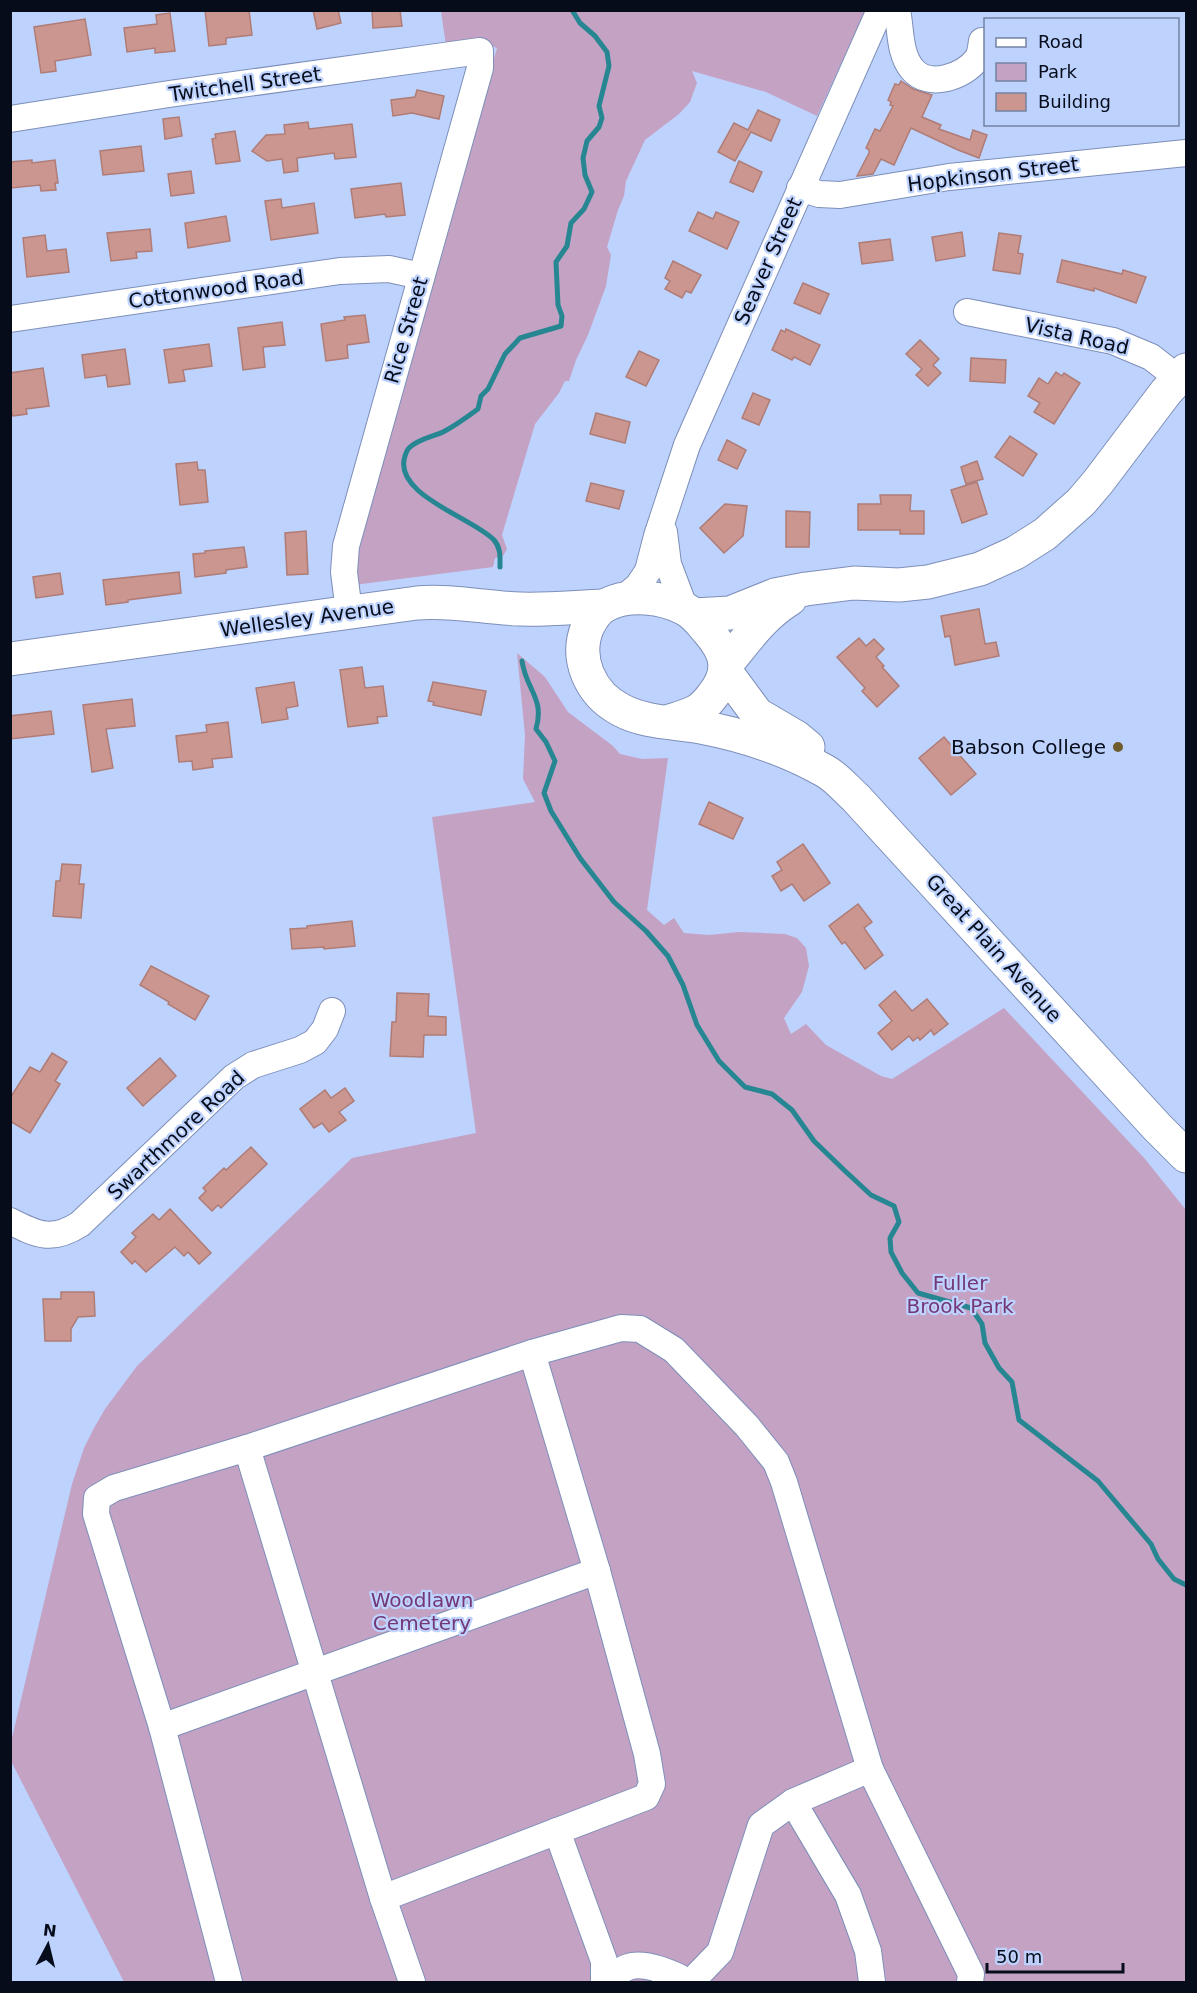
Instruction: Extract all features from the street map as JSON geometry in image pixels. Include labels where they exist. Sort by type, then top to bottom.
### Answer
[{"type":"main road","points":[[806,589],[778,607],[756,626],[725,669],[721,684],[704,705],[693,713],[667,722],[646,719],[621,710],[603,698],[588,679],[582,654],[583,642],[592,619],[612,603],[634,597],[656,600],[690,612],[730,613],[775,595],[806,589],[855,583],[899,585],[928,582],[980,569],[1026,548],[1063,519],[1090,492],[1154,406],[1182,374]]},
{"type":"main road","name":"Wellesley Avenue","points":[[10,659],[349,612],[440,602],[542,610],[612,603]]},
{"type":"main road","points":[[496,607],[544,624],[582,654]]},
{"type":"main road","points":[[690,612],[722,651],[725,669]]},
{"type":"main road","name":"Great Plain Avenue","points":[[725,669],[757,714],[796,737],[815,753],[827,772],[864,806],[1186,1156]]},
{"type":"main road","name":"Great Plain Avenue","points":[[667,722],[751,740],[827,772]]},
{"type":"main road","name":"Great Plain Avenue","points":[[1157,1127],[1186,1165]]},
{"type":"street","name":"Seaver Street","points":[[612,603],[638,586],[648,572],[657,536],[691,435],[880,10]]},
{"type":"street","points":[[897,10],[904,58],[913,70],[925,79],[939,80],[963,72],[979,58],[982,41]]},
{"type":"street","name":"Twitchell Street","points":[[10,118],[480,51]]},
{"type":"street","name":"Rice Street","points":[[349,612],[344,572],[346,546],[480,68],[480,51]]},
{"type":"street","name":"Hopkinson Street","points":[[800,188],[819,194],[840,195],[949,177],[1186,153]]},
{"type":"street","name":"Cottonwood Road","points":[[10,319],[340,271],[389,269],[421,276]]},
{"type":"street","name":"Vista Road","points":[[968,312],[1113,341],[1151,357],[1170,370],[1182,374]]},
{"type":"street","name":"Seaver Street","points":[[664,516],[668,564],[690,612]]},
{"type":"street","name":"Swarthmore Road","points":[[10,1221],[46,1236],[64,1233],[80,1224],[234,1077],[253,1065],[300,1050],[315,1042],[325,1029],[332,1011]]},
{"type":"street","points":[[229,1983],[162,1726],[96,1514],[97,1498],[114,1488],[247,1448],[532,1353],[621,1328],[640,1329],[674,1350],[747,1426],[776,1462],[870,1769],[971,1974],[970,1983]]},
{"type":"street","points":[[383,1898],[646,1797],[652,1784],[647,1754],[597,1571],[532,1353]]},
{"type":"street","points":[[247,1448],[383,1898],[412,1983]]},
{"type":"street","points":[[162,1726],[597,1571]]},
{"type":"street","points":[[557,1831],[604,1961],[604,1983],[629,1966],[656,1968],[689,1983],[720,1952],[761,1824],[793,1802],[870,1769]]},
{"type":"street","points":[[793,1802],[848,1895],[868,1951],[872,1983]]},
{"type":"green space","points":[[441,11],[865,11],[817,116],[766,92],[692,71],[697,83],[690,102],[679,114],[645,140],[626,181],[624,196],[607,247],[611,255],[606,286],[588,335],[569,381],[565,381],[559,393],[535,424],[502,535],[507,549],[503,556],[495,558],[493,567],[354,585],[351,570],[377,460],[497,48],[481,42],[446,46]]},
{"type":"green space","points":[[517,653],[545,677],[568,712],[613,746],[620,754],[642,759],[668,758],[647,910],[664,925],[674,918],[684,933],[785,934],[797,938],[806,948],[809,966],[802,992],[784,1018],[791,1034],[806,1024],[826,1045],[881,1076],[892,1079],[1004,1008],[1145,1159],[1186,1210],[1186,1982],[124,1982],[11,1761],[11,1742],[72,1484],[84,1448],[105,1409],[137,1366],[352,1158],[476,1133],[432,817],[535,802],[523,779],[525,735]]},
{"type":"building","points":[[205,10],[249,10],[252,35],[226,38],[226,44],[209,46]]},
{"type":"building","points":[[313,10],[338,10],[341,23],[317,29]]},
{"type":"building","points":[[372,10],[400,10],[402,26],[373,28]]},
{"type":"building","points":[[170,13],[175,51],[155,53],[155,48],[127,52],[124,28],[157,24],[156,15]]},
{"type":"building","points":[[85,19],[91,55],[55,61],[56,71],[41,73],[34,27]]},
{"type":"building","points":[[901,81],[913,89],[932,95],[922,117],[941,125],[939,129],[970,140],[973,130],[987,135],[979,158],[911,128],[894,165],[881,159],[873,174],[857,176],[869,153],[866,148],[875,129],[880,131],[893,106],[888,100],[895,84],[899,85]]},
{"type":"building","points":[[417,90],[444,96],[439,119],[412,113],[393,116],[391,100],[415,97]]},
{"type":"building","points":[[758,110],[780,120],[771,141],[751,132],[735,161],[718,152],[734,123],[748,130]]},
{"type":"building","points":[[179,117],[182,136],[165,139],[163,119]]},
{"type":"building","points":[[308,122],[309,129],[352,124],[356,157],[335,159],[334,153],[297,158],[298,171],[284,173],[282,159],[267,161],[252,151],[266,135],[285,134],[284,125]]},
{"type":"building","points":[[235,131],[240,161],[216,164],[212,139],[216,138],[215,134]]},
{"type":"building","points":[[141,146],[144,171],[103,175],[100,151]]},
{"type":"building","points":[[32,160],[32,163],[55,160],[58,183],[55,183],[56,190],[41,191],[40,185],[11,188],[10,162]]},
{"type":"building","points":[[739,161],[762,172],[753,192],[730,182]]},
{"type":"building","points":[[191,171],[194,193],[171,196],[168,174]]},
{"type":"building","points":[[401,183],[405,215],[386,217],[385,214],[355,218],[351,189]]},
{"type":"building","points":[[281,199],[282,208],[314,203],[318,233],[271,240],[265,201]]},
{"type":"building","points":[[698,212],[713,219],[716,212],[739,222],[727,249],[689,231]]},
{"type":"building","points":[[226,216],[230,241],[188,248],[185,223]]},
{"type":"building","points":[[150,229],[152,251],[136,252],[137,258],[111,261],[107,233]]},
{"type":"building","points":[[962,232],[965,256],[936,261],[932,237]]},
{"type":"building","points":[[999,233],[1021,236],[1018,253],[1023,254],[1020,274],[993,270]]},
{"type":"building","points":[[45,235],[47,251],[66,249],[69,272],[27,277],[23,238]]},
{"type":"building","points":[[890,239],[893,260],[862,264],[859,243]]},
{"type":"building","points":[[1062,260],[1122,274],[1123,270],[1146,277],[1136,303],[1094,288],[1094,291],[1057,282]]},
{"type":"building","points":[[673,261],[701,275],[691,293],[686,291],[682,298],[665,289],[670,281],[665,278]]},
{"type":"building","points":[[803,283],[829,294],[820,314],[794,303]]},
{"type":"building","points":[[365,315],[369,342],[347,345],[348,358],[326,361],[321,324],[345,320],[344,317]]},
{"type":"building","points":[[282,322],[285,345],[263,347],[265,367],[243,370],[238,328]]},
{"type":"building","points":[[786,329],[820,345],[810,365],[794,357],[792,360],[772,350],[781,330],[785,332]]},
{"type":"building","points":[[920,340],[939,359],[933,365],[941,373],[928,386],[916,375],[922,369],[906,354]]},
{"type":"building","points":[[209,344],[212,366],[183,370],[185,381],[169,383],[164,350]]},
{"type":"building","points":[[125,349],[130,384],[108,387],[106,375],[85,378],[82,355]]},
{"type":"building","points":[[639,351],[659,360],[646,386],[626,377]]},
{"type":"building","points":[[971,358],[1006,360],[1005,383],[970,381]]},
{"type":"building","points":[[43,368],[49,406],[26,409],[27,414],[13,416],[10,409],[10,373]]},
{"type":"building","points":[[1056,372],[1062,376],[1064,373],[1080,383],[1054,424],[1034,412],[1040,403],[1028,396],[1039,378],[1048,384]]},
{"type":"building","points":[[753,393],[770,400],[759,425],[742,418]]},
{"type":"building","points":[[596,413],[630,422],[625,443],[590,434]]},
{"type":"building","points":[[1010,436],[1037,454],[1023,476],[995,457]]},
{"type":"building","points":[[727,440],[746,450],[737,469],[718,460]]},
{"type":"building","points":[[977,461],[983,479],[966,484],[961,467]]},
{"type":"building","points":[[197,462],[198,470],[205,470],[208,502],[180,505],[176,464]]},
{"type":"building","points":[[977,482],[987,514],[962,523],[951,490]]},
{"type":"building","points":[[591,483],[624,491],[619,509],[586,501]]},
{"type":"building","points":[[880,495],[911,495],[910,511],[924,511],[924,534],[900,534],[900,530],[858,530],[858,504],[881,504]]},
{"type":"building","points":[[725,504],[747,506],[743,536],[724,553],[700,528]]},
{"type":"building","points":[[786,511],[810,512],[809,547],[786,547]]},
{"type":"building","points":[[306,531],[308,574],[287,575],[285,533]]},
{"type":"building","points":[[244,547],[247,567],[226,570],[226,573],[195,577],[193,554]]},
{"type":"building","points":[[179,572],[181,593],[106,605],[103,580]]},
{"type":"building","points":[[60,573],[63,594],[36,598],[33,577]]},
{"type":"building","points":[[979,609],[985,644],[996,642],[999,656],[955,665],[950,636],[945,637],[941,616]]},
{"type":"building","points":[[859,638],[866,646],[874,639],[884,649],[876,657],[899,686],[877,707],[862,691],[865,688],[837,657]]},
{"type":"building","points":[[362,667],[365,688],[383,686],[387,716],[377,717],[378,723],[348,727],[340,670]]},
{"type":"building","points":[[294,682],[298,706],[286,708],[288,719],[262,723],[256,688]]},
{"type":"building","points":[[433,682],[486,691],[481,715],[433,705],[434,702],[428,701]]},
{"type":"building","points":[[132,699],[135,726],[106,729],[113,768],[92,772],[83,705]]},
{"type":"building","points":[[51,711],[54,734],[10,739],[10,716]]},
{"type":"building","points":[[228,722],[232,757],[212,759],[213,767],[193,770],[192,761],[179,762],[176,736],[207,732],[206,725]]},
{"type":"building","points":[[944,737],[976,774],[951,795],[919,758]]},
{"type":"building","points":[[709,802],[743,818],[733,839],[699,824]]},
{"type":"building","points":[[803,844],[830,883],[804,901],[792,884],[781,891],[772,876],[782,870],[777,862]]},
{"type":"building","points":[[62,864],[81,865],[79,884],[84,884],[81,918],[53,916],[56,881],[60,881]]},
{"type":"building","points":[[858,904],[872,922],[864,928],[883,955],[865,969],[845,942],[842,944],[829,926]]},
{"type":"building","points":[[352,921],[355,946],[292,949],[290,929]]},
{"type":"building","points":[[151,966],[209,996],[195,1020],[140,985]]},
{"type":"building","points":[[895,991],[912,1011],[927,999],[948,1024],[934,1035],[931,1030],[920,1040],[918,1037],[913,1041],[909,1036],[892,1050],[878,1033],[892,1021],[879,1005]]},
{"type":"building","points":[[397,993],[429,994],[428,1016],[446,1017],[446,1035],[424,1035],[423,1057],[390,1056],[392,1022],[396,1022]]},
{"type":"building","points":[[52,1053],[67,1062],[55,1081],[60,1084],[30,1133],[10,1121],[10,1098],[30,1067],[40,1072]]},
{"type":"building","points":[[160,1058],[176,1076],[143,1106],[127,1088]]},
{"type":"building","points":[[345,1088],[354,1101],[339,1112],[346,1120],[329,1132],[322,1123],[314,1128],[300,1109],[325,1090],[331,1098]]},
{"type":"building","points":[[251,1147],[267,1164],[221,1208],[218,1205],[212,1211],[199,1198],[206,1191],[203,1188]]},
{"type":"building","points":[[170,1209],[211,1253],[199,1264],[188,1252],[184,1256],[175,1247],[146,1272],[135,1261],[132,1264],[121,1252],[136,1237],[132,1233],[153,1214],[159,1220]]},
{"type":"building","points":[[61,1292],[94,1292],[95,1316],[78,1317],[71,1329],[71,1341],[45,1341],[43,1299],[61,1299]]},
{"type":"waterway","points":[[500,567],[499,549],[494,540],[422,494],[404,470],[405,456],[413,445],[447,430],[478,409],[481,396],[488,389],[505,354],[520,338],[561,326],[556,262],[567,246],[571,223],[584,209],[592,192],[585,175],[583,158],[587,141],[599,127],[602,118],[599,106],[609,66],[607,52],[595,36],[580,23],[572,10]]},
{"type":"waterway","points":[[522,661],[527,680],[537,702],[536,729],[546,742],[555,761],[544,793],[551,811],[580,858],[614,902],[646,931],[668,956],[683,985],[697,1025],[719,1061],[745,1087],[772,1094],[792,1110],[814,1141],[844,1170],[871,1195],[894,1206],[899,1222],[890,1238],[891,1252],[902,1273],[918,1293],[971,1308],[982,1324],[985,1343],[999,1368],[1012,1382],[1019,1420],[1098,1481],[1151,1544],[1158,1559],[1174,1579],[1186,1585]]},
{"type":"place","name":"Babson College","points":[[1118,747]]},
{"type":"park label","name":"Fuller Brook Park","points":[[960,1294]]},
{"type":"park label","name":"Woodlawn Cemetery","points":[[422,1612]]}]
